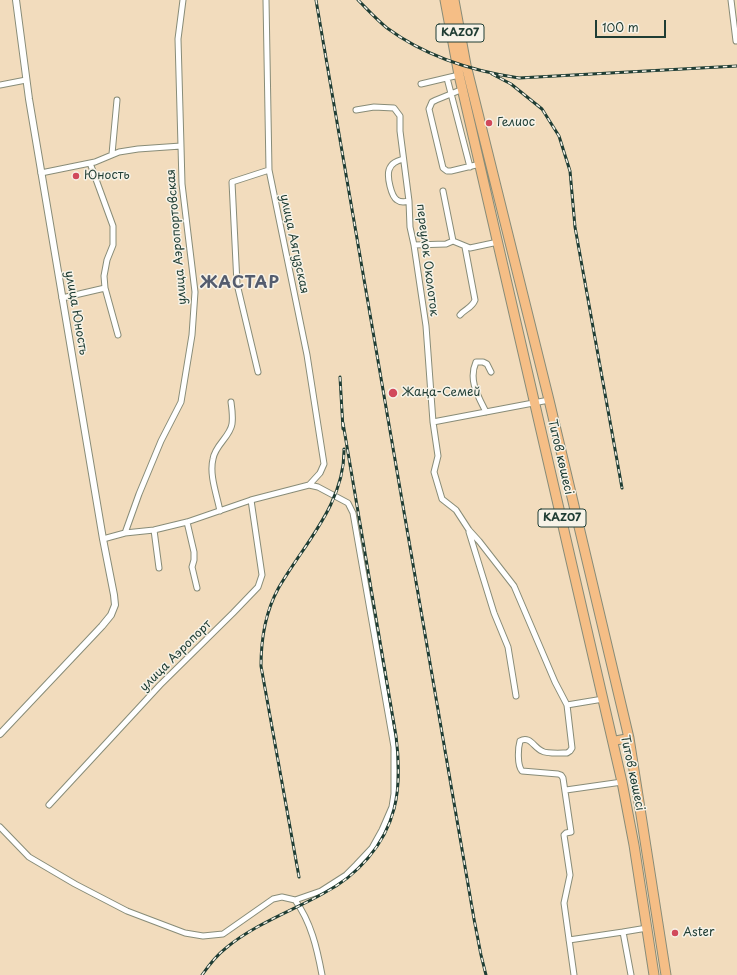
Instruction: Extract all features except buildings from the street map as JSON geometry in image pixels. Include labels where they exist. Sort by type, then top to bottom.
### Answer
[{"type":"highway","name":"KAZ07","points":[[445,0],[462,64]]},
{"type":"highway","name":"KAZ07","points":[[454,0],[462,64]]},
{"type":"highway","name":"Титов көшесі","points":[[462,64],[459,75],[622,782],[634,845],[654,975]]},
{"type":"highway","name":"Титов көшесі","points":[[462,64],[479,113],[629,738],[666,975]]},
{"type":"main road","points":[[469,116],[479,113]]},
{"type":"main road","points":[[613,741],[629,738]]},
{"type":"street","name":"улица Юность","points":[[0,734],[102,626],[111,615],[115,605],[41,173],[26,80],[16,0]]},
{"type":"street","name":"улица Аэропортовская","points":[[125,533],[161,441],[181,402],[192,335],[195,292],[182,184],[178,39],[183,0]]},
{"type":"street","name":"улица Аягузская","points":[[266,0],[269,170],[307,355],[324,464],[320,473],[309,485]]},
{"type":"street","points":[[732,0],[736,41]]},
{"type":"street","points":[[421,84],[459,75]]},
{"type":"street","points":[[447,78],[470,167]]},
{"type":"street","points":[[0,85],[26,80]]},
{"type":"street","points":[[463,89],[432,102],[429,109],[443,168],[447,171],[451,171],[480,164]]},
{"type":"street","points":[[112,154],[117,100]]},
{"type":"street","name":"переулок Околоток","points":[[356,110],[374,107],[394,108],[400,116],[400,131],[409,201],[410,227],[426,326],[433,422],[438,456],[434,472],[442,499],[456,510],[469,530]]},
{"type":"street","points":[[41,173],[90,163],[112,154],[138,149],[181,146]]},
{"type":"street","points":[[403,159],[396,161],[389,170],[389,181],[393,196],[396,200],[401,202],[409,201]]},
{"type":"street","points":[[90,163],[113,226],[113,245],[107,260],[104,276],[118,335]]},
{"type":"street","points":[[258,372],[237,284],[232,182],[269,170]]},
{"type":"street","points":[[443,191],[453,241]]},
{"type":"street","points":[[414,246],[446,244],[453,241],[470,248],[498,242]]},
{"type":"street","points":[[460,315],[464,310],[470,308],[474,304],[475,300],[465,247]]},
{"type":"street","points":[[62,298],[106,288]]},
{"type":"street","points":[[486,412],[473,385],[472,378],[476,362],[483,362],[487,364],[491,372]]},
{"type":"street","points":[[433,422],[549,400]]},
{"type":"street","points":[[220,511],[212,470],[212,458],[218,446],[230,429],[232,423],[231,402]]},
{"type":"street","points":[[0,828],[30,857],[75,884],[127,911],[185,933],[203,936],[223,934],[273,899],[282,898],[295,900],[321,891],[346,875],[372,848],[392,807],[394,794],[394,747],[353,513],[348,503],[318,487],[309,485],[251,500],[187,522],[154,530],[125,533],[103,539]]},
{"type":"street","name":"улица Аэропорт","points":[[49,805],[160,685],[258,587],[262,576],[251,500]]},
{"type":"street","points":[[187,522],[194,552],[192,567],[197,588]]},
{"type":"street","points":[[154,530],[159,568]]},
{"type":"street","points":[[469,530],[494,613],[508,647],[516,696]]},
{"type":"street","points":[[469,530],[514,586],[555,682],[567,705],[572,748],[570,751],[567,753],[542,752],[529,740],[523,739],[519,744],[520,770],[561,775],[566,790],[571,832],[564,835],[570,875],[564,903],[574,975]]},
{"type":"street","points":[[567,705],[603,699]]},
{"type":"street","points":[[566,790],[622,782]]},
{"type":"street","points":[[295,900],[307,920],[316,943],[322,975]]},
{"type":"street","points":[[569,940],[646,928]]},
{"type":"street","points":[[624,932],[631,975]]},
{"type":"railway","points":[[316,0],[474,919],[486,975]]},
{"type":"railway","points":[[358,0],[387,28],[417,47],[450,61],[501,75],[519,78],[737,66]]},
{"type":"railway","points":[[492,74],[511,84],[542,109],[559,136],[570,171],[575,227],[622,488]]},
{"type":"railway","points":[[340,377],[343,429]]},
{"type":"railway","points":[[202,975],[219,954],[237,939],[261,925],[312,900],[348,878],[377,847],[390,822],[394,809],[398,772],[396,736],[343,423]]},
{"type":"railway","points":[[299,877],[261,666],[262,646],[267,617],[278,589],[321,523],[338,488],[344,449]]},
{"type":"place","name":"Гелиос","points":[[489,123]]},
{"type":"place","name":"Юность","points":[[76,176]]},
{"type":"place","name":"Жаңа-Семей","points":[[393,393]]},
{"type":"place","name":"Aster","points":[[675,933]]},
{"type":"district","name":"ЖАСТАР","points":[[240,284]]}]
